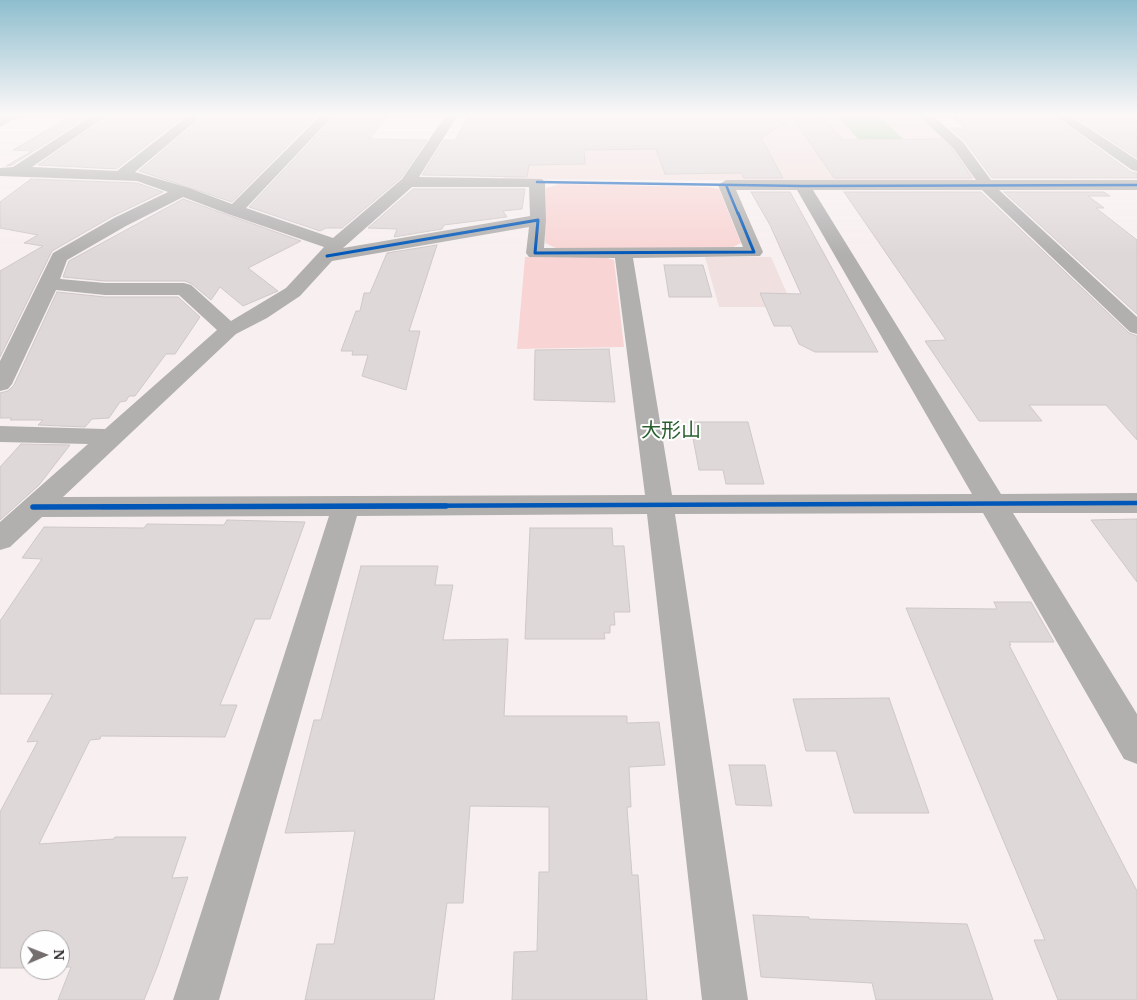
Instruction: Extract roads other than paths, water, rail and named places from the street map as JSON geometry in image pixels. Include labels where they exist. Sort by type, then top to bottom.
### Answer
[{"type":"street","points":[[17,171],[31,162]]},
{"type":"street","points":[[122,175],[139,162]]},
{"type":"street","points":[[234,211],[282,162]]},
{"type":"street","points":[[0,539],[229,330],[260,314],[293,292],[331,250],[408,182],[421,162]]},
{"type":"street","points":[[970,162],[986,185],[1137,328]]},
{"type":"street","points":[[0,172],[17,171],[139,177],[183,191],[331,250],[538,220]]},
{"type":"street","points":[[408,182],[537,182],[538,220],[535,253],[754,252],[726,185],[1137,185]]},
{"type":"street","points":[[803,186],[1137,747]]},
{"type":"street","points":[[0,384],[59,257],[120,222],[183,191]]},
{"type":"street","points":[[623,253],[660,505],[725,1000]]},
{"type":"street","points":[[48,284],[105,289],[184,288],[229,330]]},
{"type":"street","points":[[0,434],[111,437]]},
{"type":"street","points":[[33,507],[1137,503]]},
{"type":"street","points":[[196,1000],[346,507]]},
{"type":"district","name":"大形山","points":[[671,431]]}]
